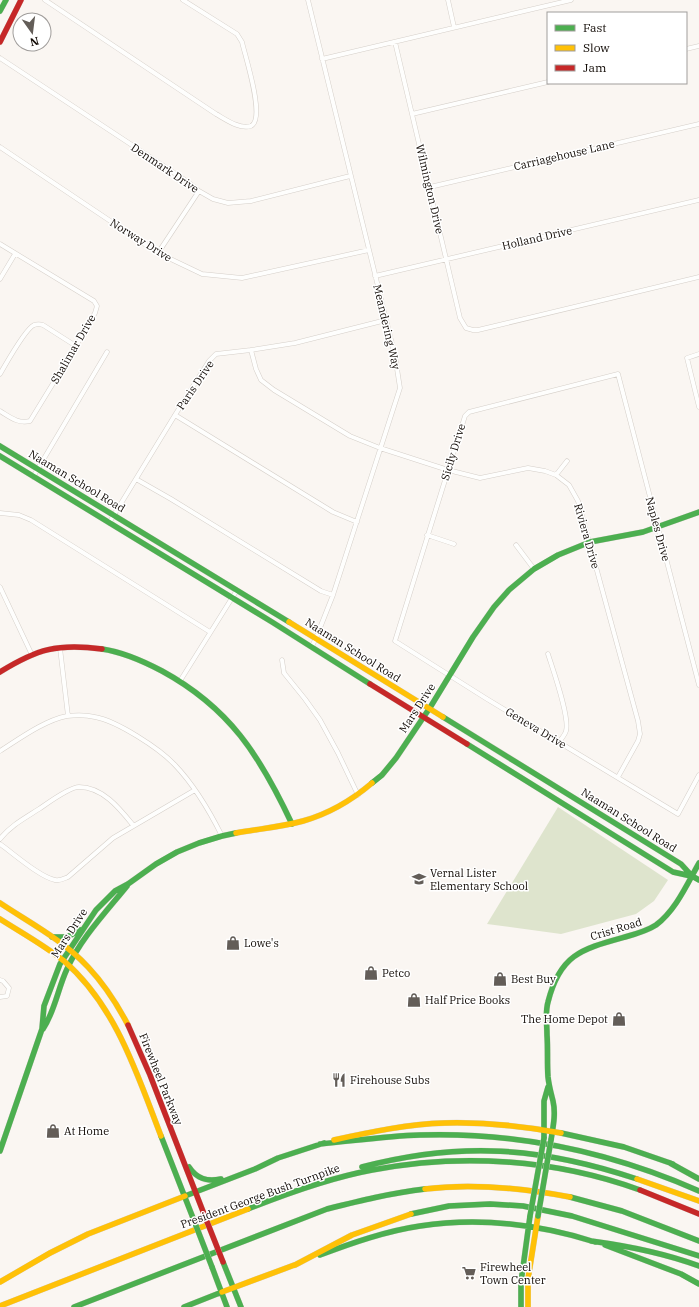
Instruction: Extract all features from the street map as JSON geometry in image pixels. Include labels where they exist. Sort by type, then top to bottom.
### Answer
[{"type":"main road","points":[[0,11],[6,0]]},
{"type":"main road","points":[[0,42],[22,0]]},
{"type":"main road","name":"Naaman School Road","points":[[0,446],[316,638],[681,864],[692,876]]},
{"type":"main road","name":"Naaman School Road","points":[[0,456],[312,646],[423,717],[674,872],[692,876],[699,880]]},
{"type":"main road","name":"Mars Drive","points":[[0,1151],[2,1141],[42,1029],[44,1006],[62,961],[96,910],[115,891],[177,852],[222,836],[292,824],[314,818],[332,810],[358,795],[376,781],[390,766],[429,708],[473,637],[508,590],[534,569],[558,555],[590,542],[632,534],[658,527],[699,512]]},
{"type":"main road","points":[[0,672],[24,658],[48,649],[88,648],[113,651],[136,659],[171,675],[201,696],[226,718],[250,746],[275,788],[292,824]]},
{"type":"main road","name":"Crist Road","points":[[528,1307],[528,1280],[553,1130],[553,1101],[549,1086],[547,1006],[553,984],[566,961],[582,951],[596,944],[644,931],[655,926],[674,906],[699,863]]},
{"type":"main road","name":"Mars Drive","points":[[42,1029],[49,1020],[68,966],[74,954],[84,938],[108,908],[121,895],[128,884]]},
{"type":"main road","name":"Firewheel Parkway","points":[[0,903],[69,949],[89,968],[116,1004],[137,1042],[241,1307]]},
{"type":"main road","name":"Firewheel Parkway","points":[[0,919],[52,952],[88,987],[105,1009],[126,1046],[227,1307]]},
{"type":"main road","points":[[50,936],[67,937],[83,928]]},
{"type":"main road","points":[[126,1046],[137,1042]]},
{"type":"main road","name":"Crist Road","points":[[521,1307],[521,1282],[528,1226],[544,1138],[544,1101],[549,1086]]},
{"type":"main road","points":[[0,1282],[50,1253],[88,1234],[255,1169],[278,1158],[320,1144],[355,1135],[398,1128],[445,1123],[497,1124],[553,1130],[611,1143],[670,1163],[699,1175]]},
{"type":"main road","points":[[320,1144],[397,1137],[446,1135],[508,1138],[569,1147],[601,1154],[640,1166],[675,1180],[699,1192]]},
{"type":"main road","points":[[337,1178],[357,1168],[393,1159],[429,1153],[480,1150],[527,1153],[583,1162],[699,1201]]},
{"type":"main road","points":[[182,1158],[193,1174],[207,1181],[216,1180],[255,1169]]},
{"type":"main road","name":"President George Bush Turnpike","points":[[0,1306],[302,1189],[337,1178],[393,1166],[439,1160],[486,1160],[523,1163],[570,1170],[615,1182],[650,1194],[699,1214]]},
{"type":"main road","points":[[670,1163],[699,1179]]},
{"type":"main road","points":[[74,1307],[327,1209],[361,1199],[421,1188],[460,1185],[497,1186],[523,1188],[556,1194],[613,1208],[699,1241]]},
{"type":"main road","points":[[295,1265],[352,1235],[405,1215],[449,1206],[490,1204],[523,1206],[572,1216],[699,1256]]},
{"type":"main road","points":[[184,1307],[353,1242],[420,1226],[462,1223],[491,1223],[528,1226],[591,1240],[642,1249],[699,1266]]},
{"type":"main road","points":[[591,1240],[681,1274],[699,1284]]},
{"type":"street","points":[[45,0],[216,114],[244,127],[252,125],[256,121],[256,101],[242,42],[237,34],[183,0]]},
{"type":"street","name":"Meandering Way","points":[[308,0],[395,356],[400,388],[333,595],[312,646]]},
{"type":"street","points":[[448,0],[454,28]]},
{"type":"street","points":[[322,59],[571,0]]},
{"type":"street","name":"Wilmington Drive","points":[[395,42],[460,318],[466,328],[472,330],[699,276]]},
{"type":"street","points":[[687,49],[699,46]]},
{"type":"street","name":"Denmark Drive","points":[[0,58],[213,199],[228,203],[251,201],[350,176]]},
{"type":"street","points":[[412,114],[547,82]]},
{"type":"street","name":"Carriagehouse Lane","points":[[430,187],[699,124]]},
{"type":"street","name":"Norway Drive","points":[[0,147],[158,253],[202,274],[242,278],[369,250]]},
{"type":"street","points":[[158,253],[199,191]]},
{"type":"street","name":"Holland Drive","points":[[375,276],[699,200]]},
{"type":"street","name":"Shalimar Drive","points":[[0,244],[94,301],[97,306],[95,313],[76,346],[30,421],[23,423],[0,411]]},
{"type":"street","points":[[0,279],[15,254]]},
{"type":"street","name":"Paris Drive","points":[[110,523],[175,415],[209,361],[216,354],[295,343],[386,320]]},
{"type":"street","points":[[0,374],[26,332],[33,325],[43,325],[76,346]]},
{"type":"street","name":"Riviera Drive","points":[[251,350],[256,369],[261,380],[274,390],[350,436],[380,448],[448,470],[480,478],[528,468],[545,471],[556,475],[569,485],[578,501],[590,542],[632,698],[640,734],[635,747],[618,778]]},
{"type":"street","points":[[33,477],[107,352]]},
{"type":"street","points":[[699,354],[687,358],[699,407]]},
{"type":"street","name":"Sicily Drive","points":[[395,641],[464,416],[468,412],[618,374]]},
{"type":"street","name":"Naples Drive","points":[[618,374],[699,685]]},
{"type":"street","points":[[175,415],[333,512],[356,522]]},
{"type":"street","points":[[556,475],[566,461]]},
{"type":"street","points":[[136,479],[321,591],[333,595]]},
{"type":"street","points":[[0,513],[19,515],[31,520],[210,632]]},
{"type":"street","points":[[427,536],[454,544]]},
{"type":"street","points":[[516,544],[534,569]]},
{"type":"street","points":[[0,587],[32,655]]},
{"type":"street","points":[[180,681],[237,590]]},
{"type":"street","name":"Geneva Drive","points":[[395,641],[678,814],[699,775]]},
{"type":"street","points":[[60,648],[68,716]]},
{"type":"street","points":[[548,654],[564,708],[566,721],[566,731],[559,742]]},
{"type":"street","points":[[282,660],[284,672],[320,720],[358,795]]},
{"type":"street","points":[[0,751],[43,725],[68,716],[95,717],[112,723],[132,733],[160,752],[174,764],[195,790],[207,808],[222,836]]},
{"type":"street","points":[[0,839],[7,830],[30,814],[71,790],[79,787],[93,789],[108,798],[120,809],[133,825]]},
{"type":"street","points":[[0,844],[46,877],[56,880],[68,878],[113,838],[195,790]]},
{"type":"street","points":[[0,980],[3,981],[9,988],[7,996],[0,997]]},
{"type":"green space","points":[[558,807],[668,880],[654,901],[636,914],[561,934],[487,924]]},
{"type":"traffic: fast","points":[[0,11],[6,0]]},
{"type":"traffic: fast","points":[[0,446],[289,622]]},
{"type":"traffic: fast","points":[[0,456],[272,622],[370,684]]},
{"type":"traffic: fast","points":[[372,783],[382,775],[396,758],[431,706],[473,637],[494,607],[509,590],[534,569],[558,555],[590,542],[643,532],[699,512]]},
{"type":"traffic: fast","points":[[102,649],[110,650],[140,660],[155,667],[186,685],[225,718],[255,755],[280,799],[292,824]]},
{"type":"traffic: fast","points":[[443,717],[681,864],[692,876],[699,880]]},
{"type":"traffic: fast","points":[[467,744],[673,872],[691,876]]},
{"type":"traffic: fast","points":[[0,1151],[42,1029],[44,1006],[60,964],[96,910],[115,891],[177,852],[199,843],[236,833]]},
{"type":"traffic: fast","points":[[551,1140],[554,1111],[548,1077],[546,1014],[553,986],[559,973],[575,956],[585,950],[641,932],[656,925],[675,904],[699,863]]},
{"type":"traffic: fast","points":[[43,1029],[51,1015],[67,969],[79,947],[127,886]]},
{"type":"traffic: fast","points":[[52,937],[67,937],[80,930]]},
{"type":"traffic: fast","points":[[544,1138],[544,1101],[548,1087]]},
{"type":"traffic: fast","points":[[561,1133],[624,1147],[673,1164]]},
{"type":"traffic: fast","points":[[320,1144],[382,1137],[420,1135],[492,1137],[527,1141],[562,1147],[632,1165],[699,1191]]},
{"type":"traffic: fast","points":[[161,1136],[193,1218]]},
{"type":"traffic: fast","points":[[530,1216],[544,1138]]},
{"type":"traffic: fast","points":[[538,1216],[551,1140]]},
{"type":"traffic: fast","points":[[185,1196],[255,1169],[278,1158],[324,1143]]},
{"type":"traffic: fast","points":[[362,1167],[433,1153],[501,1151],[534,1154],[567,1160],[602,1168],[637,1179]]},
{"type":"traffic: fast","points":[[248,1209],[293,1192],[356,1173],[406,1165],[439,1162],[507,1162],[541,1166],[574,1171],[640,1190]]},
{"type":"traffic: fast","points":[[670,1163],[699,1179]]},
{"type":"traffic: fast","points":[[189,1167],[195,1174],[203,1179],[221,1179]]},
{"type":"traffic: fast","points":[[74,1307],[327,1209],[387,1195],[425,1189]]},
{"type":"traffic: fast","points":[[570,1197],[622,1211],[699,1241]]},
{"type":"traffic: fast","points":[[411,1214],[449,1206],[490,1204],[523,1206],[572,1216],[699,1256]]},
{"type":"traffic: fast","points":[[521,1307],[521,1282],[530,1216]]},
{"type":"traffic: fast","points":[[193,1218],[212,1267]]},
{"type":"traffic: fast","points":[[320,1255],[382,1234],[442,1223],[486,1222],[508,1224],[552,1231],[595,1242]]},
{"type":"traffic: fast","points":[[591,1241],[646,1250],[699,1266]]},
{"type":"traffic: fast","points":[[605,1245],[681,1274],[699,1284]]},
{"type":"traffic: fast","points":[[223,1262],[241,1307]]},
{"type":"traffic: fast","points":[[212,1267],[227,1307]]},
{"type":"traffic: fast","points":[[184,1307],[222,1292]]},
{"type":"traffic: slow","points":[[289,622],[443,717]]},
{"type":"traffic: slow","points":[[236,833],[286,825],[312,818],[339,806],[372,783]]},
{"type":"traffic: slow","points":[[0,903],[46,932],[78,957],[105,987],[128,1025]]},
{"type":"traffic: slow","points":[[0,919],[41,944],[64,961],[82,979],[98,999],[123,1042],[161,1136]]},
{"type":"traffic: slow","points":[[334,1140],[375,1131],[445,1123],[503,1125],[561,1133]]},
{"type":"traffic: slow","points":[[637,1179],[699,1201]]},
{"type":"traffic: slow","points":[[425,1189],[461,1186],[498,1187],[570,1197]]},
{"type":"traffic: slow","points":[[0,1282],[50,1253],[88,1234],[185,1196]]},
{"type":"traffic: slow","points":[[0,1306],[248,1209]]},
{"type":"traffic: slow","points":[[295,1265],[352,1235],[411,1214]]},
{"type":"traffic: slow","points":[[528,1307],[528,1279],[538,1216]]},
{"type":"traffic: slow","points":[[222,1292],[297,1264]]},
{"type":"traffic: jam","points":[[0,42],[21,0]]},
{"type":"traffic: jam","points":[[0,672],[25,658],[48,650],[73,647],[102,649]]},
{"type":"traffic: jam","points":[[370,684],[467,744]]},
{"type":"traffic: jam","points":[[128,1025],[150,1075],[204,1214]]},
{"type":"traffic: jam","points":[[640,1190],[699,1214]]},
{"type":"traffic: jam","points":[[204,1214],[223,1262]]},
{"type":"place","name":"Vernal Lister Elementary School","points":[[419,879]]},
{"type":"place","name":"Lowe's","points":[[233,943]]},
{"type":"place","name":"Petco","points":[[371,973]]},
{"type":"place","name":"Best Buy","points":[[500,979]]},
{"type":"place","name":"Half Price Books","points":[[414,1000]]},
{"type":"place","name":"The Home Depot","points":[[619,1019]]},
{"type":"place","name":"Firehouse Subs","points":[[339,1080]]},
{"type":"place","name":"At Home","points":[[53,1131]]},
{"type":"place","name":"Firewheel Town Center","points":[[469,1273]]}]
